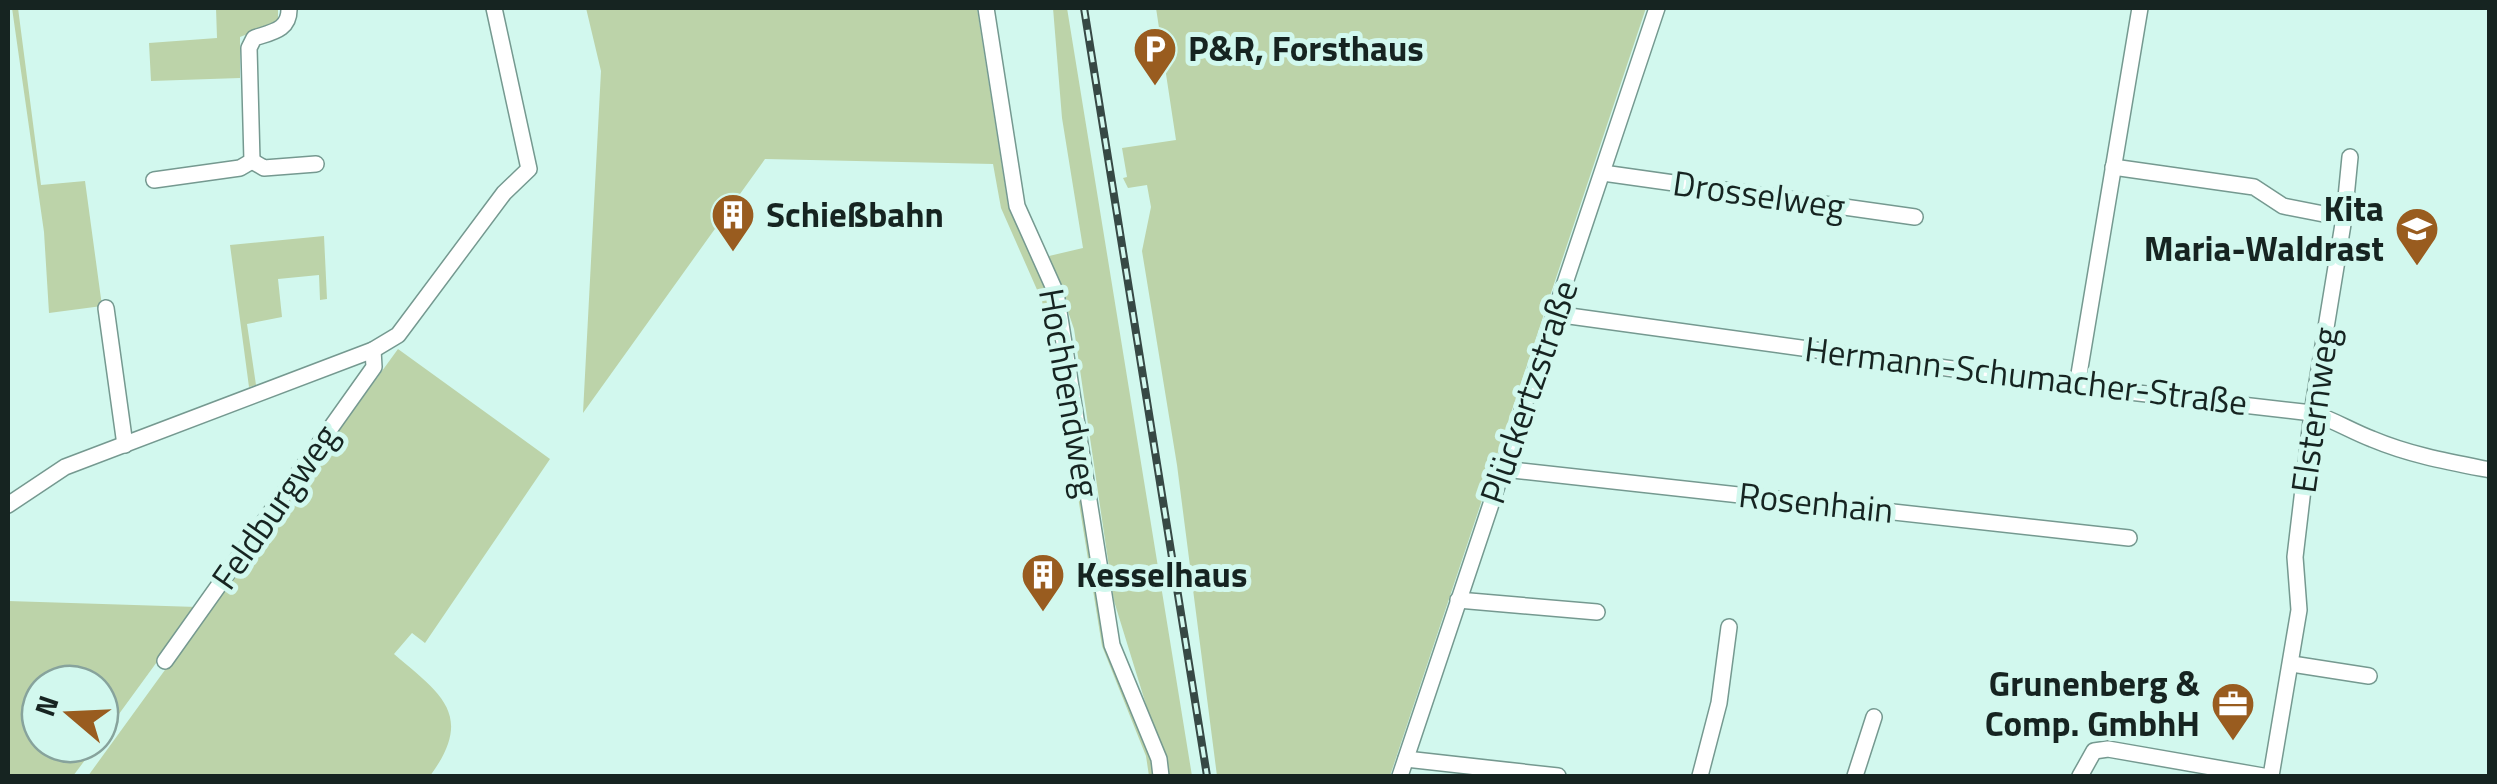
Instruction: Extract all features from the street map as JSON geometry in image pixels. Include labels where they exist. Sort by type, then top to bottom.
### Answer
[{"type":"street","points":[[252,162],[249,48],[254,38],[284,27],[289,8]]},
{"type":"street","name":"Feldburgweg","points":[[8,505],[65,468],[374,350],[398,335],[504,194],[529,169],[494,8]]},
{"type":"street","name":"Hochbendweg","points":[[986,8],[1017,206],[1056,292],[1112,645],[1159,758],[1162,776]]},
{"type":"street","name":"Plückertzstraße","points":[[1400,776],[1657,8]]},
{"type":"street","points":[[2076,386],[2140,8]]},
{"type":"street","name":"Elsternweg","points":[[2271,776],[2299,610],[2295,556],[2350,157]]},
{"type":"street","points":[[252,162],[264,168],[316,164]]},
{"type":"street","points":[[154,180],[240,168],[252,162]]},
{"type":"street","points":[[2113,167],[2254,187],[2283,206],[2344,218]]},
{"type":"street","name":"Drosselweg","points":[[1603,173],[1915,216]]},
{"type":"street","points":[[106,308],[124,445]]},
{"type":"street","name":"Hermann-Schumacher-Straße","points":[[1554,314],[2076,386],[2312,413],[2423,458],[2490,470]]},
{"type":"street","name":"Feldburgweg","points":[[165,661],[374,367],[374,350]]},
{"type":"street","name":"Rosenhain","points":[[1503,468],[2130,538]]},
{"type":"street","points":[[1458,600],[1597,612]]},
{"type":"street","points":[[1700,776],[1719,704],[1729,627]]},
{"type":"street","points":[[2292,664],[2369,676]]},
{"type":"street","points":[[1855,776],[1874,717]]},
{"type":"street","points":[[2080,776],[2094,751],[2108,749],[2263,776]]},
{"type":"street","points":[[1406,759],[1558,776]]},
{"type":"green space","points":[[12,8],[18,8],[41,185],[85,181],[102,306],[49,313],[44,232]]},
{"type":"green space","points":[[216,8],[278,8],[278,22],[240,37],[240,78],[151,81],[149,43],[217,38]]},
{"type":"green space","points":[[586,8],[977,8],[1008,205],[1051,300],[1106,646],[1150,756],[1153,776],[1149,776],[1146,756],[1102,646],[1042,301],[1001,208],[993,164],[765,159],[583,413],[601,71]]},
{"type":"green space","points":[[1053,8],[1067,8],[1192,776],[1168,776],[1114,601],[1074,329],[1049,256],[1083,248],[1062,118]]},
{"type":"green space","points":[[1156,8],[1646,8],[1390,776],[1217,776],[1177,465],[1142,251],[1151,207],[1147,185],[1128,188],[1123,178],[1127,177],[1122,148],[1176,140]]},
{"type":"green space","points":[[324,236],[327,299],[320,300],[319,275],[278,279],[282,317],[247,324],[256,385],[249,387],[230,245]]},
{"type":"green space","points":[[398,349],[550,459],[425,643],[412,633],[394,654],[426,681],[447,707],[450,737],[430,776],[88,776],[97,764],[120,764],[120,732]]},
{"type":"green space","points":[[8,601],[197,607],[120,713],[120,664],[20,664],[20,764],[82,764],[73,776],[8,776]]},
{"type":"railway","points":[[1084,8],[1207,776]]},
{"type":"place","name":"P&R, Forsthaus","points":[[1155,87]]},
{"type":"place","name":"Schießbahn","points":[[733,253]]},
{"type":"place","name":"Kita Maria-Waldrast","points":[[2417,267]]},
{"type":"place","name":"Kesselhaus","points":[[1043,613]]},
{"type":"place","name":"Grunenberg & Comp. GmbhH","points":[[2233,742]]}]
